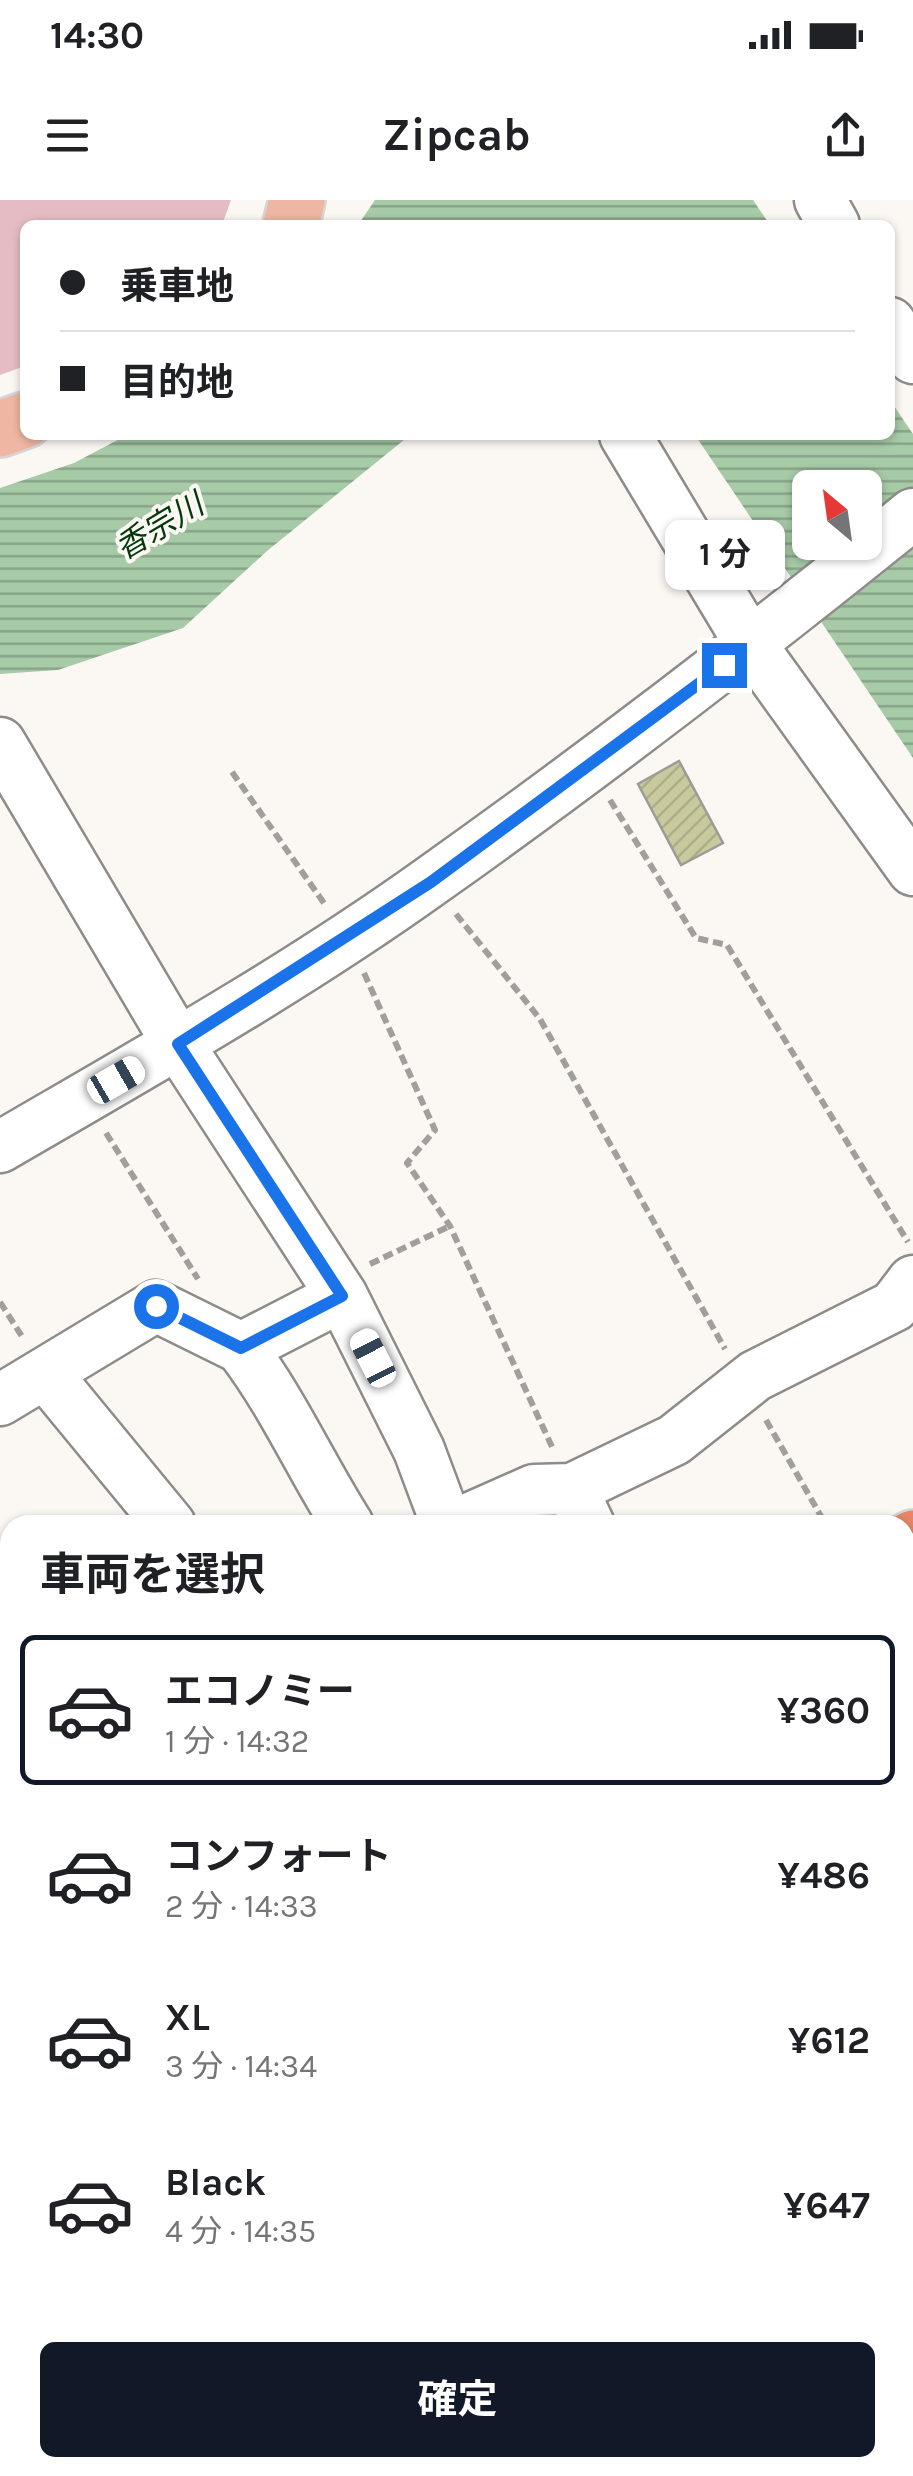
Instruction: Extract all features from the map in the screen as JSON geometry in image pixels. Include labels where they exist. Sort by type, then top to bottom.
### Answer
[{"type":"street","points":[[895,331],[913,358]]},
{"type":"street","points":[[628,440],[764,635],[913,870]]},
{"type":"street","points":[[0,1148],[178,1044],[431,882],[764,635],[913,514]]},
{"type":"street","points":[[0,744],[19,802],[337,1289],[420,1450],[443,1515]]},
{"type":"street","points":[[478,1515],[534,1490],[581,1507],[744,1384],[894,1306],[913,1282]]},
{"type":"street","points":[[241,1348],[337,1289]]},
{"type":"street","points":[[0,1400],[156,1306],[241,1348],[267,1382],[310,1466],[342,1515]]},
{"type":"street","points":[[45,1373],[162,1515]]},
{"type":"path","points":[[588,765],[696,938],[728,945],[913,1250]]},
{"type":"path","points":[[232,772],[348,936],[434,1130],[407,1163],[450,1226],[581,1507]]},
{"type":"path","points":[[431,882],[540,1020],[820,1515]]},
{"type":"path","points":[[84,1098],[200,1282]]},
{"type":"path","points":[[337,1289],[450,1226]]},
{"type":"shaded area","points":[[0,200],[231,200],[224,220],[20,220],[20,368],[0,375]]},
{"type":"water","points":[[375,200],[753,200],[767,220],[361,220]]},
{"type":"water","points":[[895,407],[913,434],[913,758],[698,440],[895,440]]},
{"type":"water","name":"香宗川","points":[[118,440],[404,440],[267,551],[183,628],[58,670],[0,674],[0,488],[74,463]]},
{"type":"building","points":[[679,761],[723,843],[681,865],[638,784]]},
{"type":"route","points":[[156,1306],[241,1348],[342,1296],[178,1044],[431,882],[724,665]]}]
